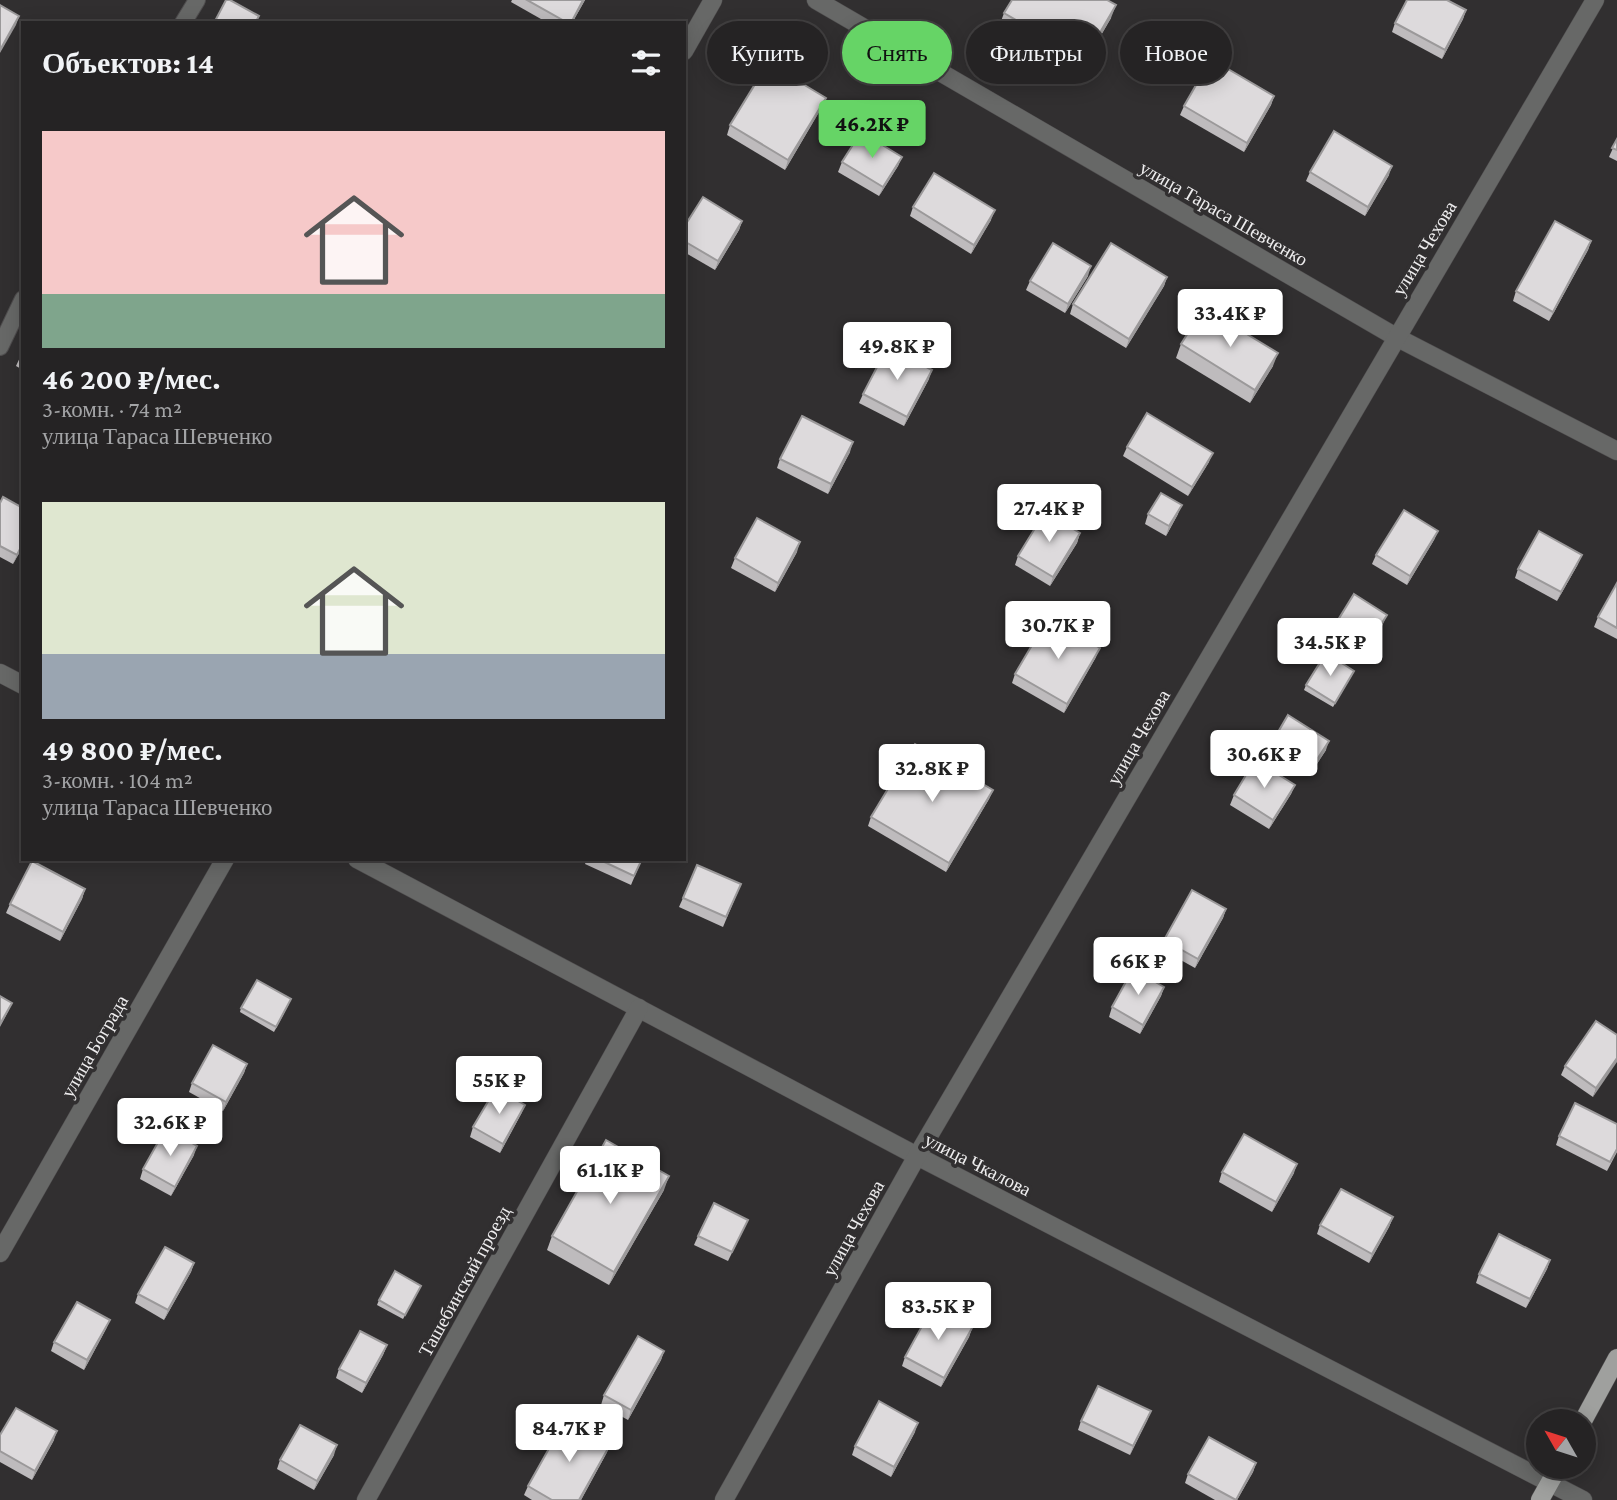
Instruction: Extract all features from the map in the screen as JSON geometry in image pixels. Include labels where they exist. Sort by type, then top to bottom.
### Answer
[{"type":"main road","points":[[1589,1409],[1617,1358]]},
{"type":"main road","points":[[1540,1500],[1552,1479]]},
{"type":"street","points":[[686,47],[713,0]]},
{"type":"street","name":"улица Тараса Шевченко","points":[[816,0],[1396,337],[1617,452]]},
{"type":"street","name":"улица Чехова","points":[[724,1500],[917,1156],[1595,0]]},
{"type":"street","points":[[0,673],[21,684]]},
{"type":"street","name":"улица Бограда","points":[[0,1254],[224,861]]},
{"type":"street","name":"улица Чкалова","points":[[361,861],[917,1156],[1526,1461]]},
{"type":"street","name":"Ташебинский проезд","points":[[366,1500],[639,1008]]},
{"type":"street","name":"улица Чкалова","points":[[1559,1479],[1583,1500]]},
{"type":"lane","points":[[184,21],[197,0]]},
{"type":"lane","points":[[0,347],[21,303]]},
{"type":"building","points":[[226,0],[259,16],[256,21],[215,21]]},
{"type":"building","points":[[527,0],[583,0],[572,21],[564,21]]},
{"type":"building","points":[[1012,0],[1107,0],[1116,5],[1106,22],[1018,21],[1004,13]]},
{"type":"building","points":[[1407,0],[1447,0],[1466,10],[1445,50],[1395,23]]},
{"type":"building","points":[[0,5],[19,16],[0,50]]},
{"type":"building","points":[[1232,71],[1274,96],[1247,143],[1184,106],[1197,84],[1232,84]]},
{"type":"building","points":[[755,84],[803,84],[826,98],[788,160],[730,125]]},
{"type":"building","points":[[1334,131],[1392,166],[1368,207],[1310,172]]},
{"type":"building","points":[[861,132],[902,157],[883,187],[842,162]]},
{"type":"building","points":[[934,173],[995,210],[974,245],[913,207]]},
{"type":"building","points":[[703,197],[742,221],[718,261],[686,242],[686,224]]},
{"type":"building","points":[[1555,221],[1591,241],[1553,312],[1516,291]]},
{"type":"building","points":[[1053,243],[1091,266],[1068,304],[1030,281]]},
{"type":"building","points":[[1111,243],[1167,277],[1129,339],[1073,304]]},
{"type":"building","points":[[1204,308],[1278,353],[1255,390],[1181,344]]},
{"type":"building","points":[[888,346],[932,370],[907,417],[863,394]]},
{"type":"building","points":[[1147,413],[1213,453],[1192,487],[1127,447]]},
{"type":"building","points":[[802,416],[853,442],[831,484],[780,459]]},
{"type":"building","points":[[1161,493],[1182,505],[1169,526],[1148,514]]},
{"type":"building","points":[[3,497],[21,507],[21,547],[17,555],[0,546],[0,503]]},
{"type":"building","points":[[1404,510],[1438,531],[1410,576],[1376,555]]},
{"type":"building","points":[[1045,512],[1080,533],[1053,577],[1018,556]]},
{"type":"building","points":[[757,518],[800,542],[778,583],[735,558]]},
{"type":"building","points":[[1539,531],[1582,555],[1561,592],[1518,569]]},
{"type":"building","points":[[1617,583],[1617,628],[1598,617]]},
{"type":"building","points":[[1354,594],[1387,615],[1363,653],[1330,633]]},
{"type":"building","points":[[1048,618],[1100,648],[1067,704],[1015,674]]},
{"type":"building","points":[[1326,653],[1354,671],[1335,703],[1306,685]]},
{"type":"building","points":[[1288,715],[1329,741],[1314,764],[1274,739]]},
{"type":"building","points":[[915,744],[993,790],[949,863],[871,817]]},
{"type":"building","points":[[1255,760],[1295,785],[1273,820],[1234,795]]},
{"type":"building","points":[[32,861],[85,889],[63,932],[10,904]]},
{"type":"building","points":[[602,861],[641,861],[634,876]]},
{"type":"building","points":[[697,865],[741,884],[726,917],[683,898]]},
{"type":"building","points":[[1192,890],[1226,909],[1198,959],[1164,940]]},
{"type":"building","points":[[1133,969],[1164,987],[1143,1025],[1112,1007]]},
{"type":"building","points":[[257,980],[291,999],[276,1027],[241,1008]]},
{"type":"building","points":[[0,996],[12,1003],[0,1024]]},
{"type":"building","points":[[1596,1021],[1617,1035],[1617,1058],[1596,1088],[1565,1066]]},
{"type":"building","points":[[213,1045],[247,1064],[226,1102],[192,1083]]},
{"type":"building","points":[[496,1088],[525,1105],[503,1144],[473,1127]]},
{"type":"building","points":[[1575,1103],[1617,1124],[1617,1149],[1610,1162],[1559,1136]]},
{"type":"building","points":[[166,1128],[197,1146],[175,1187],[143,1169]]},
{"type":"building","points":[[1244,1134],[1297,1164],[1276,1202],[1222,1172]]},
{"type":"building","points":[[606,1140],[669,1176],[614,1272],[552,1236]]},
{"type":"building","points":[[1341,1189],[1393,1217],[1372,1254],[1320,1225]]},
{"type":"building","points":[[714,1203],[748,1220],[732,1252],[698,1236]]},
{"type":"building","points":[[1499,1234],[1550,1260],[1530,1299],[1479,1274]]},
{"type":"building","points":[[165,1247],[194,1263],[168,1310],[138,1294]]},
{"type":"building","points":[[395,1271],[421,1286],[405,1315],[379,1300]]},
{"type":"building","points":[[77,1302],[110,1320],[87,1360],[54,1342]]},
{"type":"building","points":[[933,1306],[972,1328],[944,1378],[905,1357]]},
{"type":"building","points":[[360,1331],[387,1345],[366,1383],[339,1369]]},
{"type":"building","points":[[638,1336],[664,1351],[631,1410],[604,1395]]},
{"type":"building","points":[[1098,1386],[1151,1411],[1133,1446],[1081,1421]]},
{"type":"building","points":[[879,1401],[918,1423],[894,1467],[855,1446]]},
{"type":"building","points":[[16,1408],[57,1431],[35,1471],[0,1451],[0,1435]]},
{"type":"building","points":[[565,1420],[610,1445],[579,1500],[552,1500],[528,1486]]},
{"type":"building","points":[[300,1425],[337,1445],[317,1481],[280,1460]]},
{"type":"building","points":[[1209,1437],[1256,1463],[1236,1500],[1188,1474]]}]
